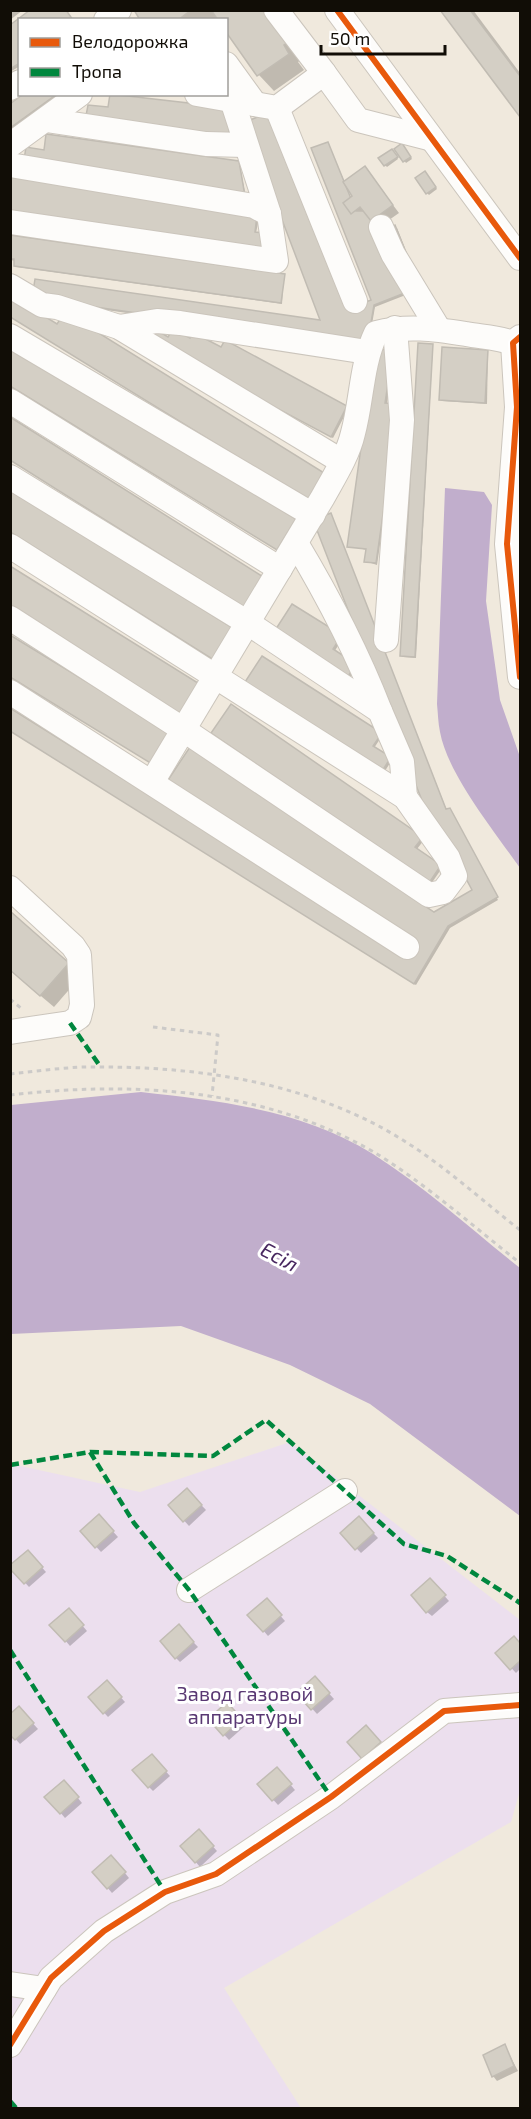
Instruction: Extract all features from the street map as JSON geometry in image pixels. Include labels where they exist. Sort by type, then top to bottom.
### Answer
[{"type":"street","points":[[276,10],[358,120],[432,139]]},
{"type":"street","points":[[337,10],[520,258]]},
{"type":"street","points":[[228,67],[255,104],[355,301]]},
{"type":"street","points":[[209,96],[255,104],[324,73]]},
{"type":"street","points":[[10,145],[77,96]]},
{"type":"street","points":[[10,222],[276,261],[269,214],[245,145],[255,104]]},
{"type":"street","points":[[46,120],[206,144],[245,145]]},
{"type":"street","points":[[10,165],[254,206],[269,214]]},
{"type":"street","points":[[381,227],[393,254],[438,328]]},
{"type":"street","points":[[10,286],[33,302],[119,327],[341,461]]},
{"type":"street","points":[[119,327],[157,321],[180,323],[367,352]]},
{"type":"street","points":[[386,640],[402,420],[396,328]]},
{"type":"street","points":[[152,782],[296,543],[341,461],[355,428],[367,352],[376,333],[396,328],[438,328],[517,340],[517,407],[507,544],[520,677]]},
{"type":"street","points":[[10,336],[312,515]]},
{"type":"street","points":[[10,401],[280,569]]},
{"type":"street","points":[[10,477],[248,623],[380,711]]},
{"type":"street","points":[[296,543],[332,602],[360,659],[402,762],[405,797]]},
{"type":"street","points":[[10,546],[405,797],[442,849],[455,876],[443,892],[429,896],[184,730],[10,618]]},
{"type":"street","points":[[10,692],[407,947]]},
{"type":"street","points":[[10,888],[73,946],[79,956],[82,1005],[79,1017],[70,1023],[10,1032]]},
{"type":"street","points":[[189,1590],[345,1491]]},
{"type":"street","points":[[10,2046],[44,1989],[68,1962],[104,1931],[165,1892],[216,1874],[331,1797],[444,1711],[520,1705]]},
{"type":"street","points":[[10,1984],[44,1989]]},
{"type":"path","points":[[153,1027],[218,1035],[212,1096]]},
{"type":"path","points":[[10,1074],[100,1066],[215,1076],[296,1091],[343,1109],[409,1144],[520,1230]]},
{"type":"path","points":[[10,1095],[99,1087],[212,1096],[250,1103],[304,1119],[322,1125],[373,1152],[520,1263]]},
{"type":"green space","name":"Завод газовой аппаратуры","points":[[290,1442],[520,1620],[520,1790],[511,1822],[224,1988],[301,2108],[11,2108],[11,1464],[140,1492]]},
{"type":"water","points":[[445,488],[484,492],[492,505],[486,601],[500,700],[520,757],[520,868],[462,784],[452,766],[440,732],[437,704]]},
{"type":"water","name":"Есіл","points":[[141,1092],[201,1099],[261,1110],[290,1117],[346,1139],[411,1180],[520,1268],[520,1516],[370,1404],[290,1365],[181,1326],[11,1334],[11,1105]]},
{"type":"building","points":[[30,10],[66,10],[72,18],[19,18]]},
{"type":"building","points":[[134,10],[191,10],[181,18],[139,18]]},
{"type":"building","points":[[211,10],[271,10],[292,40],[284,45],[289,54],[257,76],[228,35],[228,18],[217,18]]},
{"type":"building","points":[[440,10],[470,10],[520,76],[520,117]]},
{"type":"building","points":[[18,19],[18,64],[10,69],[10,25]]},
{"type":"building","points":[[20,96],[54,96],[10,128],[10,104]]},
{"type":"building","points":[[110,96],[127,96],[232,108],[228,139],[85,121],[88,105],[108,107]]},
{"type":"building","points":[[275,110],[350,308],[371,300],[311,148],[328,142],[356,211],[367,211],[377,236],[395,225],[420,287],[374,305],[367,346],[32,298],[35,279],[320,320],[245,122]]},
{"type":"building","points":[[46,134],[239,161],[245,196],[23,166],[26,147],[44,150]]},
{"type":"building","points":[[402,143],[411,157],[403,162],[394,149]]},
{"type":"building","points":[[392,149],[398,157],[384,166],[378,158]]},
{"type":"building","points":[[365,166],[393,205],[371,221],[360,207],[351,214],[343,203],[352,196],[343,182]]},
{"type":"building","points":[[425,171],[436,187],[426,194],[415,178]]},
{"type":"building","points":[[10,177],[257,215],[255,232],[265,233],[262,252],[10,214]]},
{"type":"building","points":[[10,235],[285,274],[281,303],[14,266],[14,259],[10,259]]},
{"type":"building","points":[[10,295],[57,324],[65,312],[329,476],[312,503],[12,318],[10,320]]},
{"type":"building","points":[[153,328],[168,337],[173,329],[190,338],[194,333],[221,347],[225,340],[347,406],[331,437],[147,339]]},
{"type":"building","points":[[418,343],[433,344],[415,657],[400,656]]},
{"type":"building","points":[[10,344],[296,519],[277,550],[10,386]]},
{"type":"building","points":[[442,347],[488,350],[485,403],[439,400]]},
{"type":"building","points":[[375,348],[393,351],[385,403],[399,404],[376,563],[364,562],[366,549],[347,547]]},
{"type":"building","points":[[10,417],[265,578],[245,608],[10,460]]},
{"type":"building","points":[[10,489],[236,630],[217,662],[10,532]]},
{"type":"building","points":[[331,513],[446,809],[450,808],[498,897],[448,926],[414,984],[10,731],[10,708],[408,957],[168,780],[190,747],[434,912],[472,890],[441,832],[435,834],[313,520]]},
{"type":"building","points":[[10,566],[206,688],[186,720],[10,610]]},
{"type":"building","points":[[292,604],[342,635],[333,649],[356,664],[345,681],[272,635]]},
{"type":"building","points":[[10,635],[176,736],[157,767],[10,677]]},
{"type":"building","points":[[262,656],[382,733],[373,746],[391,757],[381,773],[243,685]]},
{"type":"building","points":[[231,704],[423,837],[415,847],[441,865],[429,883],[211,733]]},
{"type":"building","points":[[10,911],[69,963],[40,996],[10,970]]},
{"type":"building","points":[[187,1488],[202,1505],[183,1522],[168,1505]]},
{"type":"building","points":[[99,1514],[114,1531],[95,1548],[80,1531]]},
{"type":"building","points":[[359,1516],[374,1533],[355,1550],[340,1533]]},
{"type":"building","points":[[28,1550],[43,1567],[24,1584],[10,1569],[10,1565]]},
{"type":"building","points":[[430,1578],[446,1595],[426,1613],[411,1595]]},
{"type":"building","points":[[267,1598],[282,1615],[263,1632],[247,1615]]},
{"type":"building","points":[[69,1608],[84,1625],[65,1642],[49,1625]]},
{"type":"building","points":[[179,1624],[194,1642],[175,1659],[160,1641]]},
{"type":"building","points":[[514,1636],[520,1643],[520,1661],[510,1670],[495,1653]]},
{"type":"building","points":[[315,1676],[330,1693],[311,1710],[296,1693]]},
{"type":"building","points":[[107,1680],[122,1697],[103,1714],[88,1697]]},
{"type":"building","points":[[227,1702],[242,1719],[223,1736],[208,1719]]},
{"type":"building","points":[[19,1706],[34,1723],[15,1740],[10,1735],[10,1714]]},
{"type":"building","points":[[366,1725],[381,1742],[362,1759],[347,1742]]},
{"type":"building","points":[[152,1754],[167,1771],[148,1788],[132,1770]]},
{"type":"building","points":[[277,1767],[292,1784],[272,1801],[257,1784]]},
{"type":"building","points":[[64,1780],[79,1797],[60,1814],[44,1797]]},
{"type":"building","points":[[199,1829],[214,1846],[195,1863],[180,1846]]},
{"type":"building","points":[[111,1855],[126,1872],[107,1889],[92,1872]]},
{"type":"building","points":[[505,2044],[514,2066],[492,2077],[483,2055]]},
{"type":"marked path","points":[[70,1023],[100,1066]]},
{"type":"marked path","points":[[10,1465],[90,1452],[213,1456],[266,1420],[404,1544],[447,1556],[520,1603]]},
{"type":"marked path","points":[[90,1452],[134,1523],[189,1590],[331,1797]]},
{"type":"marked path","points":[[10,1650],[165,1892]]},
{"type":"marked path","points":[[10,2101],[16,2108]]},
{"type":"cycle path","points":[[337,10],[520,258]]},
{"type":"cycle path","points":[[520,337],[513,343],[517,407],[507,544],[520,677]]},
{"type":"cycle path","points":[[10,2045],[51,1978],[104,1931],[165,1892],[216,1874],[331,1797],[444,1711],[520,1705]]}]
